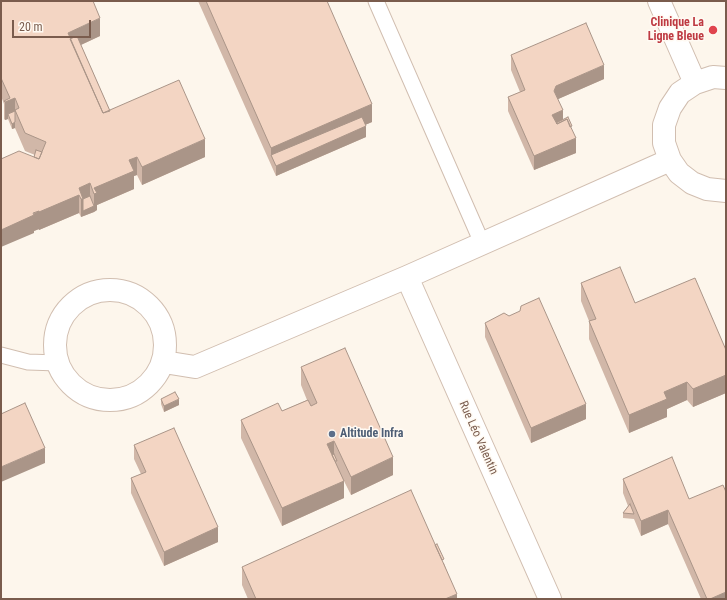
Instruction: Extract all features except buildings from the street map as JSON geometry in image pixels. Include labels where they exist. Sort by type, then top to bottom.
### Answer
[{"type":"street","points":[[659,1],[695,83]]},
{"type":"street","points":[[726,78],[714,77],[695,83],[680,93],[668,113],[664,125],[664,143],[670,160],[679,173],[692,183],[707,189],[726,191]]},
{"type":"street","points":[[164,362],[195,367],[407,277],[670,160]]},
{"type":"street","name":"Rue Léo Valentin","points":[[407,277],[550,599]]},
{"type":"street","points":[[118,290],[136,296],[152,308],[162,324],[166,343],[164,362],[156,378],[144,390],[128,398],[111,401],[94,398],[78,390],[66,378],[58,363],[55,346],[57,328],[67,311],[81,298],[99,291],[118,290]]},
{"type":"lane","points":[[376,1],[482,243]]},
{"type":"lane","points":[[1,355],[28,362],[58,363]]},
{"type":"place","name":"Clinique La Ligne Bleue","points":[[713,30]]},
{"type":"place","name":"Altitude Infra","points":[[332,434]]}]
